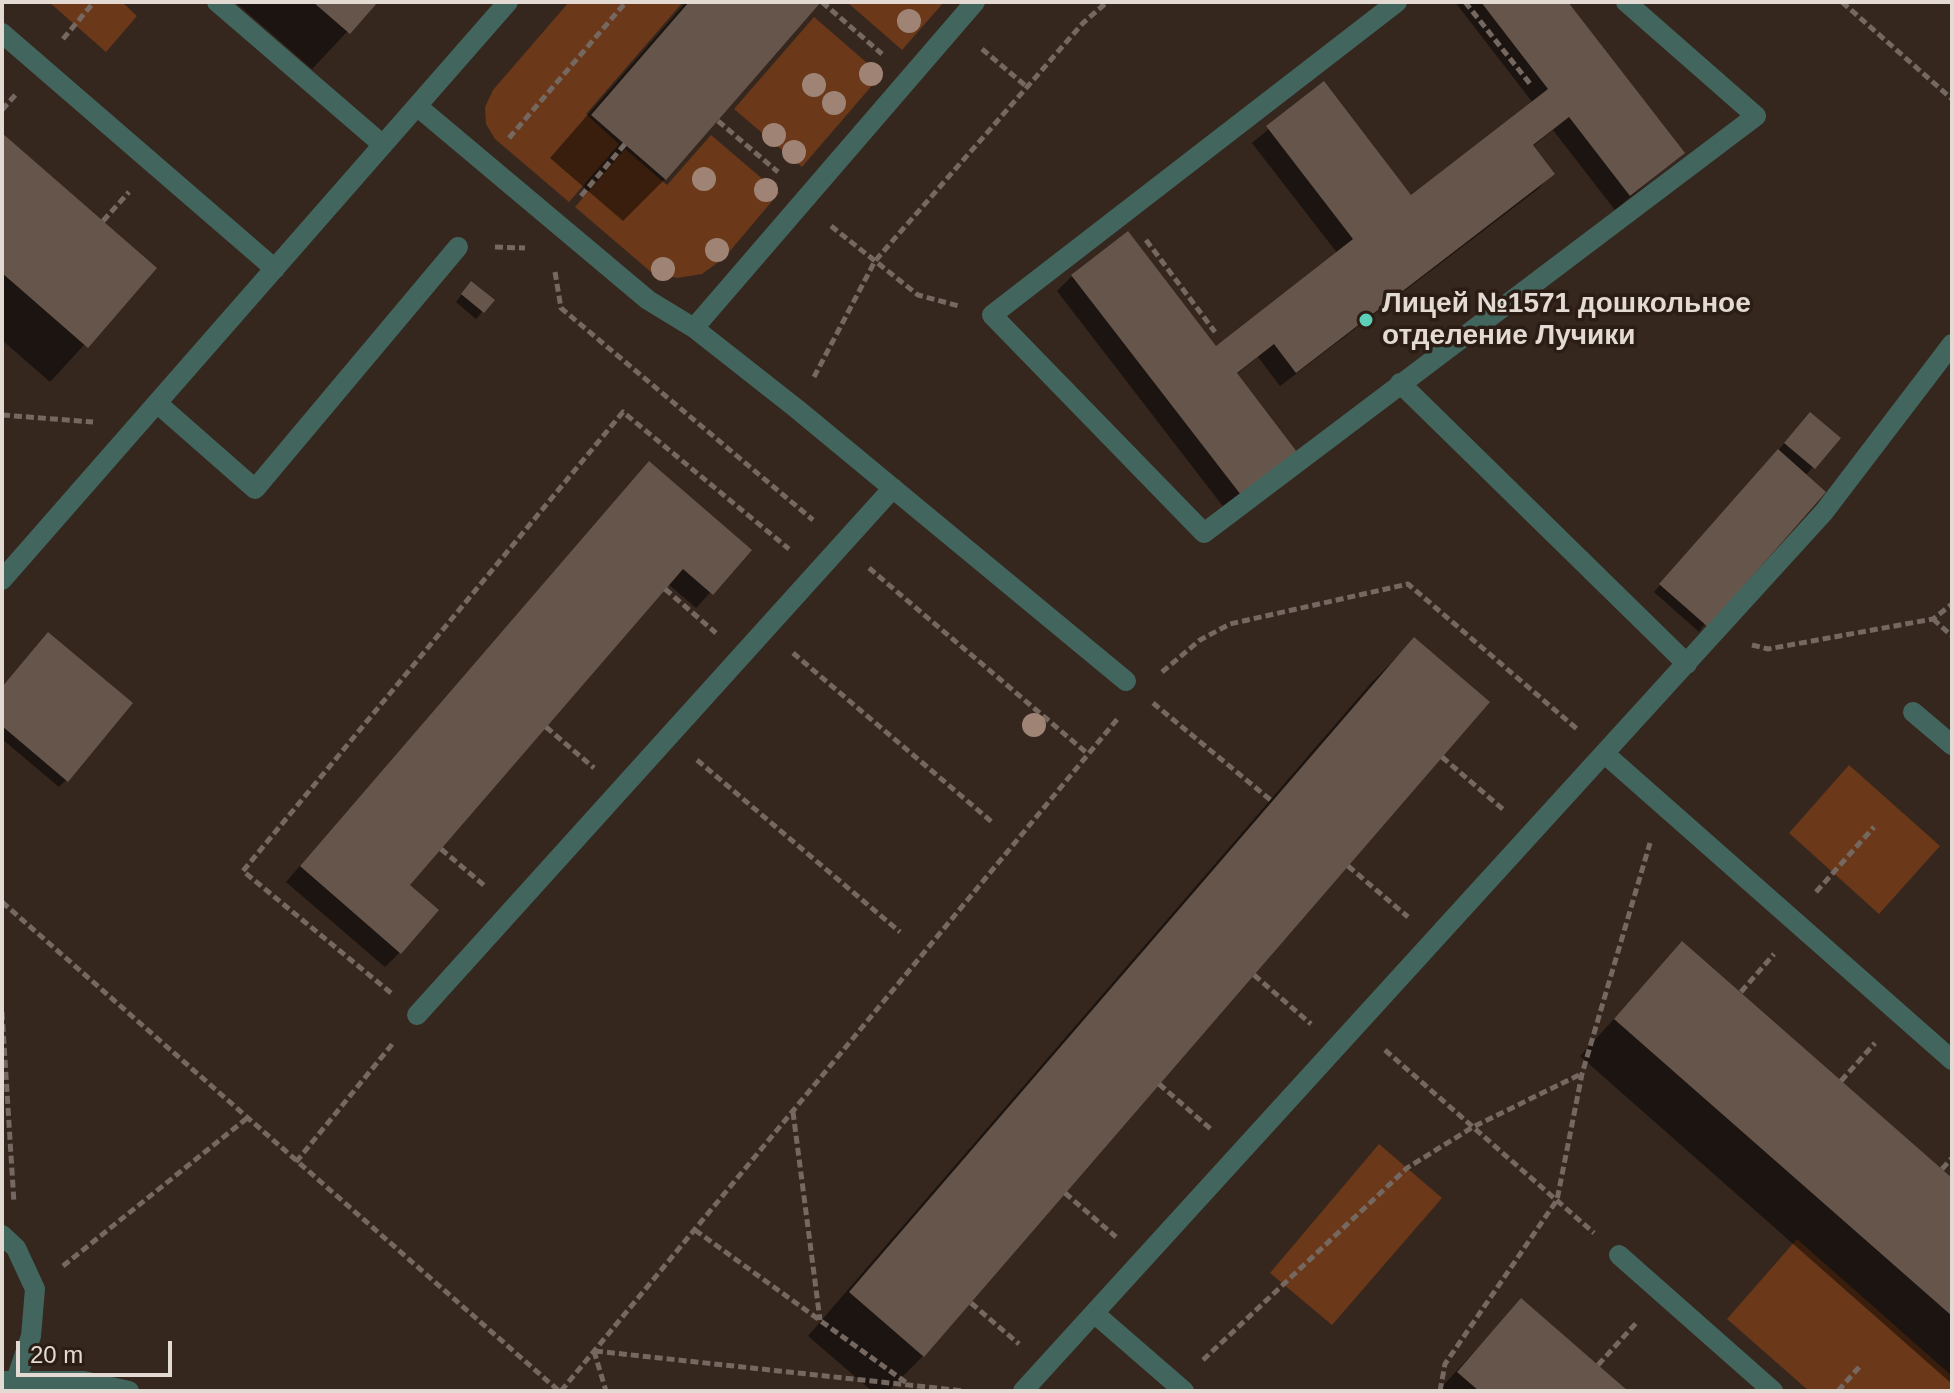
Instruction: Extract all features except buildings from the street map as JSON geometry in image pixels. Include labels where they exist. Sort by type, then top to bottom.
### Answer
[{"type":"lane","points":[[217,2],[383,145]]},
{"type":"lane","points":[[2,580],[9,562],[137,426],[508,2]]},
{"type":"lane","points":[[694,328],[975,2]]},
{"type":"lane","points":[[1397,2],[992,315],[1204,533],[1756,116],[1626,2]]},
{"type":"lane","points":[[2,33],[275,269]]},
{"type":"lane","points":[[417,106],[648,300],[694,328],[797,409],[1126,681]]},
{"type":"lane","points":[[157,403],[255,489],[458,247]]},
{"type":"lane","points":[[1023,1391],[1824,512],[1952,344]]},
{"type":"lane","points":[[1400,383],[1687,664]]},
{"type":"lane","points":[[417,1015],[893,488]]},
{"type":"lane","points":[[1913,712],[1952,745]]},
{"type":"lane","points":[[1605,754],[1952,1060]]},
{"type":"lane","points":[[9,1241],[35,1289],[31,1336],[9,1381],[129,1391]]},
{"type":"lane","points":[[1619,1255],[1773,1391]]},
{"type":"lane","points":[[1094,1313],[1180,1388]]},
{"type":"path","points":[[40,66],[94,2]]},
{"type":"path","points":[[486,165],[626,2]]},
{"type":"path","points":[[822,2],[909,78]]},
{"type":"path","points":[[797,409],[875,261],[1083,23],[1107,2]]},
{"type":"path","points":[[1465,2],[1531,85]]},
{"type":"path","points":[[1842,2],[1952,99]]},
{"type":"path","points":[[955,26],[1027,87]]},
{"type":"path","points":[[718,121],[804,200],[918,295]]},
{"type":"path","points":[[607,165],[625,144]]},
{"type":"path","points":[[1124,210],[1215,332]]},
{"type":"path","points":[[557,224],[550,248],[561,308],[1088,754]]},
{"type":"path","points":[[458,247],[550,248]]},
{"type":"path","points":[[296,1162],[417,1015],[243,871],[623,412],[816,572]]},
{"type":"path","points":[[2,415],[137,426]]},
{"type":"path","points":[[1152,681],[1200,640],[1230,624],[1408,584],[1605,754]]},
{"type":"path","points":[[665,589],[742,656]]},
{"type":"path","points":[[1713,635],[1768,649],[1933,619],[1952,604]]},
{"type":"path","points":[[1933,619],[1952,636]]},
{"type":"path","points":[[765,629],[992,822]]},
{"type":"path","points":[[1152,701],[1273,802]]},
{"type":"path","points":[[2,902],[560,1391],[1122,712]]},
{"type":"path","points":[[546,727],[620,790]]},
{"type":"path","points":[[669,736],[900,932]]},
{"type":"path","points":[[1442,757],[1531,834]]},
{"type":"path","points":[[1440,1391],[1445,1364],[1557,1200],[1582,1074],[1661,803]]},
{"type":"path","points":[[1833,872],[1874,827]]},
{"type":"path","points":[[441,849],[512,910]]},
{"type":"path","points":[[1348,866],[1435,941]]},
{"type":"path","points":[[1741,992],[1799,925]]},
{"type":"path","points":[[1254,975],[1338,1047]]},
{"type":"path","points":[[2,1012],[9,1241]]},
{"type":"path","points":[[1841,1081],[1900,1014]]},
{"type":"path","points":[[1358,1025],[1619,1255]]},
{"type":"path","points":[[1180,1388],[1407,1168],[1473,1127],[1582,1074]]},
{"type":"path","points":[[1159,1084],[1240,1153]]},
{"type":"path","points":[[793,1111],[820,1321]]},
{"type":"path","points":[[35,1289],[246,1119]]},
{"type":"path","points":[[1942,1169],[1952,1158]]},
{"type":"path","points":[[1065,1193],[1142,1260]]},
{"type":"path","points":[[695,1230],[909,1385]]},
{"type":"path","points":[[1598,1365],[1662,1293]]},
{"type":"path","points":[[971,1303],[1045,1367]]},
{"type":"path","points":[[594,1350],[964,1391]]},
{"type":"path","points":[[594,1350],[606,1391]]},
{"type":"path","points":[[1838,1391],[1861,1365]]},
{"type":"shaded area","points":[[49,2],[122,2],[137,16],[106,52]]},
{"type":"shaded area","points":[[569,2],[683,2],[586,114],[619,144],[569,202],[495,139],[486,124],[485,107],[493,90]]},
{"type":"shaded area","points":[[847,2],[944,2],[902,50]]},
{"type":"shaded area","points":[[814,17],[881,75],[802,167],[734,109]]},
{"type":"shaded area","points":[[711,135],[779,193],[724,258],[702,274],[677,278],[651,272],[575,207],[625,149],[667,185]]},
{"type":"shaded area","points":[[1849,765],[1940,846],[1879,914],[1789,833]]},
{"type":"shaded area","points":[[1379,1144],[1442,1198],[1332,1325],[1270,1273]]},
{"type":"shaded area","points":[[1797,1239],[1952,1376],[1952,1391],[1809,1391],[1727,1319]]},
{"type":"place","name":"Лицей №1571 дошкольное отделение Лучики","points":[[1366,320]]}]
